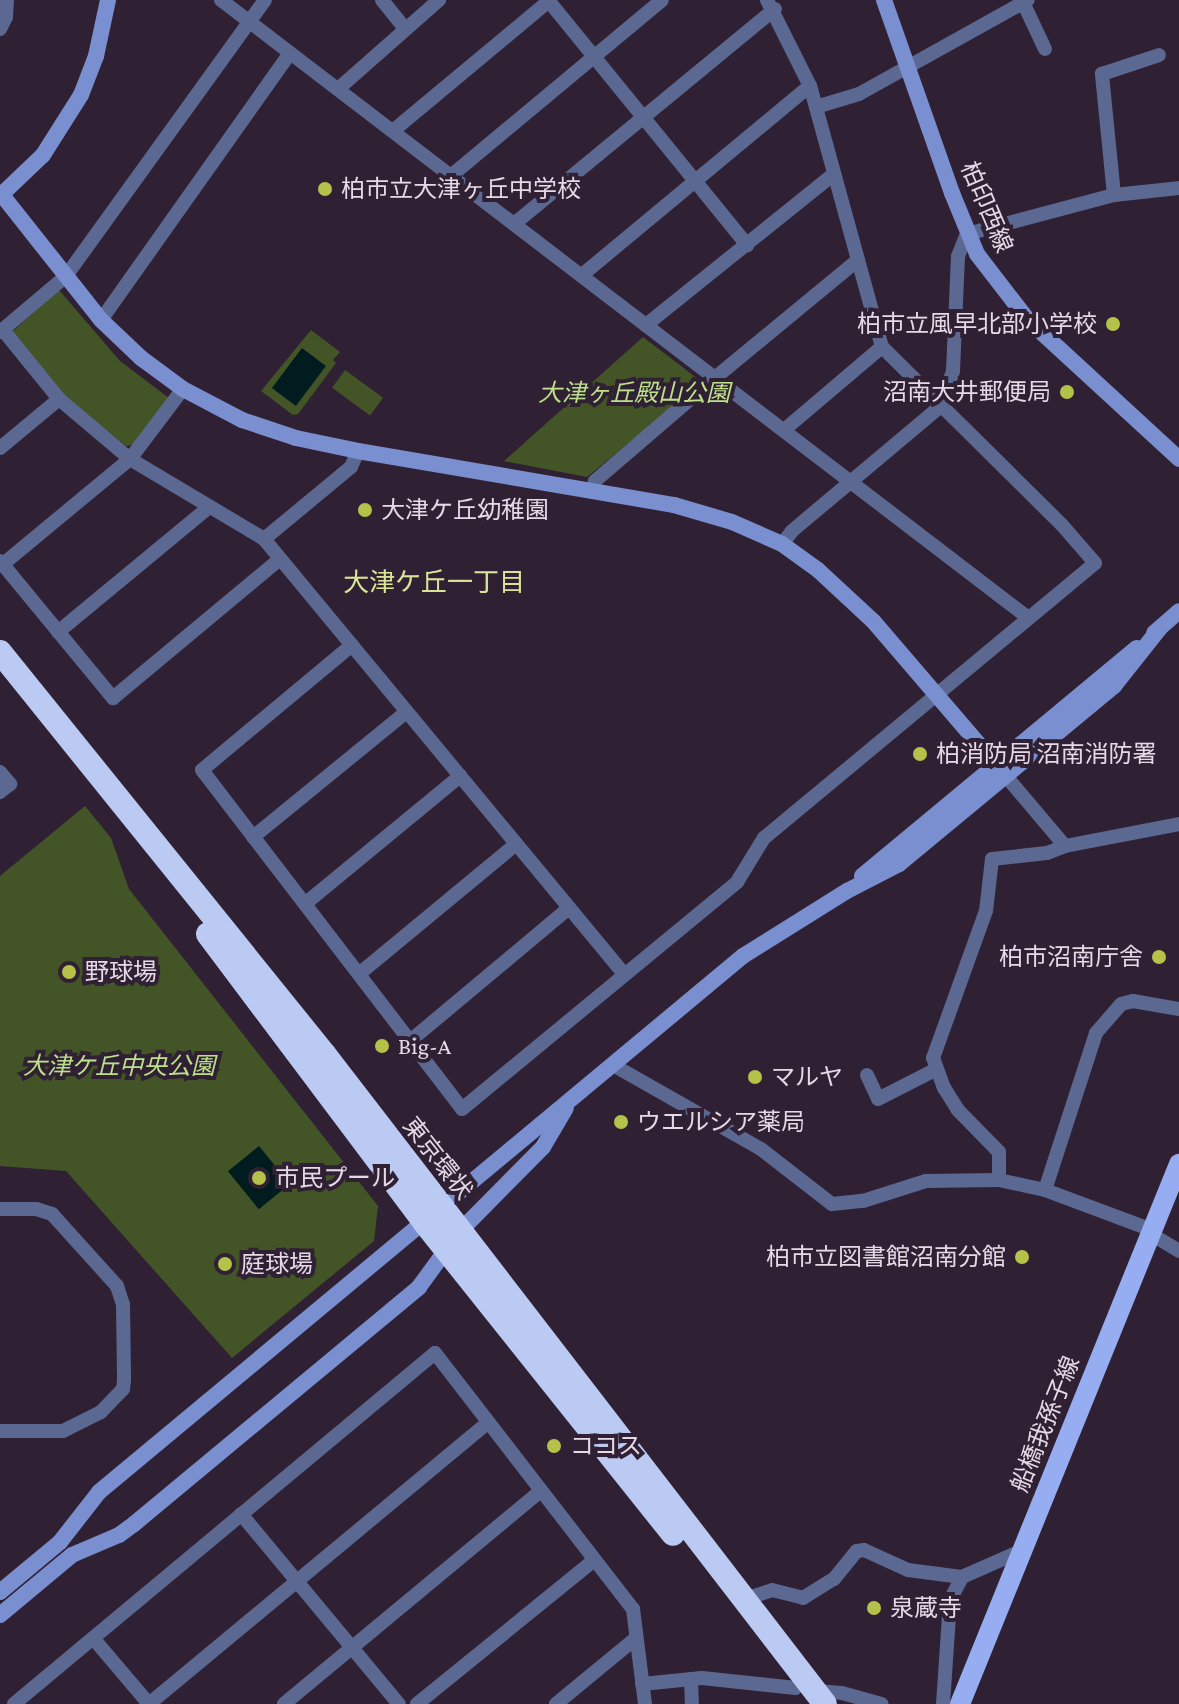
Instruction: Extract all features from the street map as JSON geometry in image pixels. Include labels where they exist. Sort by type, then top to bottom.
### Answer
[{"type":"highway","name":"東京環状","points":[[0,652],[258,970],[433,1215]]},
{"type":"highway","name":"東京環状","points":[[0,677],[745,1599],[810,1697]]},
{"type":"highway","name":"東京環状","points":[[453,1240],[810,1697]]},
{"type":"main road","name":"船橋我孫子線","points":[[960,1704],[1179,1164]]},
{"type":"street","points":[[0,29],[6,17],[7,0]]},
{"type":"street","points":[[108,0],[96,56],[81,95],[43,155],[1,196],[101,320],[141,358],[183,389],[268,430],[358,451],[674,505],[732,522],[782,544],[849,596],[1065,846]]},
{"type":"street","points":[[221,0],[1027,617]]},
{"type":"street","points":[[265,0],[66,276],[1,331],[59,399],[130,459],[264,539],[624,974]]},
{"type":"street","points":[[382,0],[405,28]]},
{"type":"street","points":[[338,89],[439,0]]},
{"type":"street","points":[[452,175],[662,0]]},
{"type":"street","name":"柏印西線","points":[[884,0],[967,234],[990,274],[1027,319],[1179,459]]},
{"type":"street","points":[[816,107],[859,94],[1024,1],[1045,49]]},
{"type":"street","points":[[394,130],[555,3],[594,57],[747,245]]},
{"type":"street","points":[[352,645],[202,770],[462,1109],[737,882],[764,838],[1095,563],[1062,525],[882,347],[810,86],[771,5],[514,224]]},
{"type":"street","points":[[101,320],[290,53]]},
{"type":"street","points":[[1114,195],[1102,74],[1159,55]]},
{"type":"street","points":[[582,275],[810,86]]},
{"type":"street","points":[[646,325],[834,174]]},
{"type":"street","points":[[782,544],[792,531],[940,407],[953,371],[958,256],[967,234],[1114,195],[1178,187]]},
{"type":"street","points":[[593,489],[595,481],[858,260]]},
{"type":"street","points":[[784,430],[882,347]]},
{"type":"street","points":[[183,389],[130,459],[1,563],[113,698],[280,559]]},
{"type":"street","points":[[0,448],[59,399]]},
{"type":"street","points":[[264,539],[351,467],[358,451]]},
{"type":"street","points":[[58,632],[209,507]]},
{"type":"street","points":[[0,1592],[60,1542],[99,1492],[743,956],[847,891],[890,850],[1000,769],[1179,611]]},
{"type":"street","points":[[253,837],[406,712]]},
{"type":"street","points":[[0,772],[10,784],[0,792]]},
{"type":"street","points":[[306,903],[460,776]]},
{"type":"street","points":[[999,1180],[999,1152],[958,1110],[933,1058],[986,911],[992,859],[1035,855],[1065,846],[1179,824]]},
{"type":"street","points":[[359,974],[516,844]]},
{"type":"street","points":[[410,1041],[569,908]]},
{"type":"street","points":[[1045,1190],[1096,1033],[1121,1004],[1133,1001],[1179,1009]]},
{"type":"street","points":[[613,1065],[761,1149],[832,1204],[863,1201],[926,1181],[999,1180],[1045,1190],[1152,1232],[1179,1251]]},
{"type":"street","points":[[867,1075],[878,1099],[937,1069]]},
{"type":"street","points":[[0,1615],[72,1555],[119,1535],[134,1524],[419,1287],[453,1240],[543,1147],[574,1097]]},
{"type":"street","points":[[0,1209],[36,1209],[52,1214],[117,1286],[123,1304],[124,1380],[123,1389],[101,1412],[63,1431],[0,1431]]},
{"type":"street","points":[[14,1704],[435,1353],[633,1609],[645,1704]]},
{"type":"street","points":[[93,1638],[149,1704],[488,1423]]},
{"type":"street","points":[[284,1704],[541,1491]]},
{"type":"street","points":[[241,1514],[399,1704]]},
{"type":"street","points":[[745,1599],[772,1590],[803,1598],[834,1579],[857,1551],[864,1550],[908,1570],[962,1577],[1021,1551]]},
{"type":"street","points":[[417,1704],[594,1560]]},
{"type":"street","points":[[943,1704],[950,1600],[962,1577]]},
{"type":"street","points":[[556,1704],[636,1638]]},
{"type":"street","points":[[691,1679],[692,1704]]},
{"type":"street","points":[[642,1684],[691,1679],[748,1681],[810,1697],[842,1693],[882,1704]]},
{"type":"green space","points":[[59,290],[120,361],[169,398],[132,445],[126,446],[61,394],[12,332]]},
{"type":"green space","points":[[311,330],[340,352],[333,360],[336,363],[298,414],[293,415],[261,391]]},
{"type":"green space","name":"大津ヶ丘殿山公園","points":[[643,337],[698,379],[699,386],[587,477],[504,461]]},
{"type":"green space","points":[[345,370],[383,398],[370,415],[332,388]]},
{"type":"green space","name":"大津ケ丘中央公園","points":[[85,806],[111,838],[129,889],[378,1206],[374,1241],[232,1358],[66,1171],[0,1166],[0,876]]},
{"type":"shaded area","points":[[302,348],[326,366],[296,406],[272,388]]},
{"type":"shaded area","name":"市民プール","points":[[259,1146],[290,1184],[259,1209],[228,1171]]},
{"type":"place","name":"柏市立大津ヶ丘中学校","points":[[325,189]]},
{"type":"place","name":"柏市立風早北部小学校","points":[[1113,324]]},
{"type":"place","name":"沼南大井郵便局","points":[[1067,392]]},
{"type":"place","name":"大津ケ丘幼稚園","points":[[365,510]]},
{"type":"place","name":"柏消防局 沼南消防署","points":[[920,754]]},
{"type":"place","name":"柏市沼南庁舎","points":[[1159,957]]},
{"type":"place","name":"野球場","points":[[69,972]]},
{"type":"place","name":"Big-A","points":[[382,1046]]},
{"type":"place","name":"マルヤ","points":[[755,1077]]},
{"type":"place","name":"ウエルシア薬局","points":[[621,1122]]},
{"type":"place","name":"市民プール","points":[[259,1178]]},
{"type":"place","name":"柏市立図書館沼南分館","points":[[1022,1257]]},
{"type":"place","name":"庭球場","points":[[225,1264]]},
{"type":"place","name":"ココス","points":[[554,1446]]},
{"type":"place","name":"泉蔵寺","points":[[874,1608]]},
{"type":"district","name":"大津ケ丘一丁目","points":[[434,583]]}]
